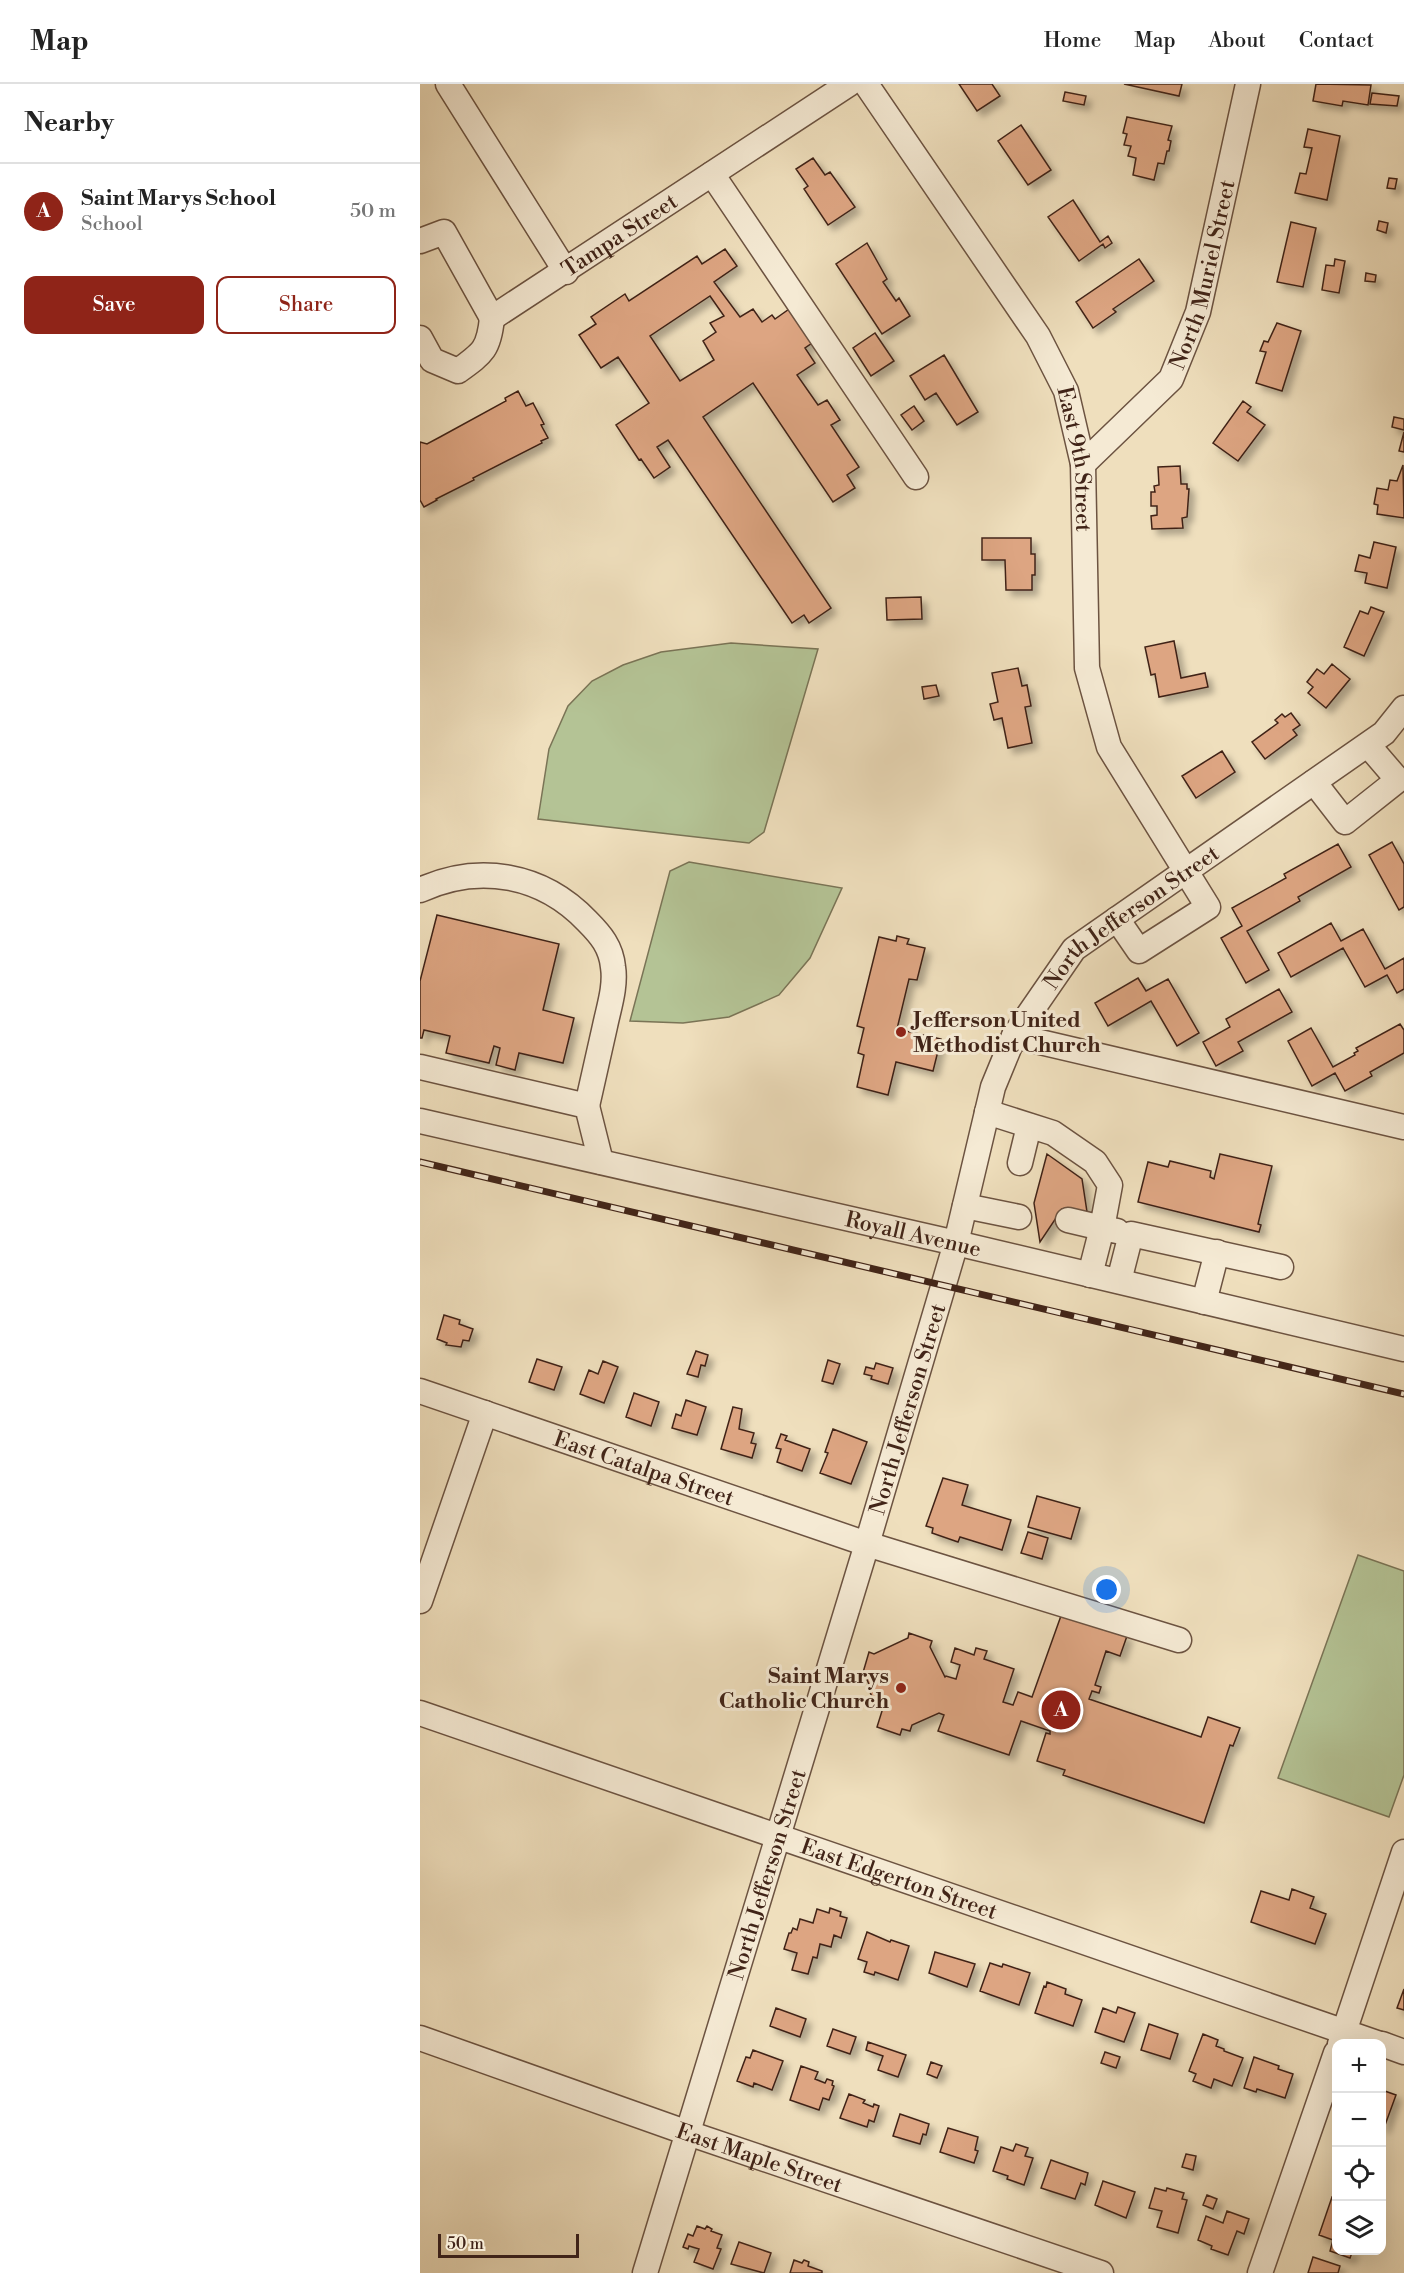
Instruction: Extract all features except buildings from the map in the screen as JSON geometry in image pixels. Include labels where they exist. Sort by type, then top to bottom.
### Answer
[{"type":"street","points":[[448,84],[566,272]]},
{"type":"street","name":"Tampa Street","points":[[492,318],[566,272],[849,84]]},
{"type":"street","name":"East 9th Street","points":[[866,84],[1038,336],[1066,392],[1083,464],[1087,668],[1109,747],[1208,907],[1139,951],[1116,919]]},
{"type":"street","name":"North Muriel Street","points":[[1083,464],[1171,379],[1198,312],[1248,84]]},
{"type":"street","points":[[712,174],[915,477]]},
{"type":"street","points":[[420,241],[444,232],[492,318],[490,338],[480,355],[458,370],[432,360],[420,338]]},
{"type":"street","name":"North Jefferson Street","points":[[645,2273],[867,1544],[956,1243],[993,1087],[1014,1036],[1074,949],[1368,745],[1384,733],[1404,708]]},
{"type":"street","points":[[1314,782],[1345,822],[1398,780],[1368,745]]},
{"type":"street","points":[[420,890],[458,878],[480,876],[531,882],[564,900],[599,933],[610,950],[614,969],[612,995],[587,1106],[602,1162]]},
{"type":"street","points":[[1014,1036],[1404,1127]]},
{"type":"street","points":[[420,1067],[587,1106]]},
{"type":"street","points":[[987,1113],[1053,1133],[1095,1162],[1110,1185],[1090,1275]]},
{"type":"street","name":"Royall Avenue","points":[[420,1121],[956,1243],[1404,1349]]},
{"type":"street","points":[[1020,1163],[1029,1126]]},
{"type":"street","points":[[965,1206],[1019,1217]]},
{"type":"street","points":[[1068,1220],[1281,1267]]},
{"type":"street","points":[[1119,1281],[1131,1234]]},
{"type":"street","points":[[1204,1302],[1217,1252]]},
{"type":"street","name":"East Catalpa Street","points":[[420,1391],[867,1544],[1179,1640]]},
{"type":"street","points":[[420,1601],[485,1413]]},
{"type":"street","name":"East Edgerton Street","points":[[420,1713],[1342,2037]]},
{"type":"street","points":[[1342,2037],[1404,1852]]},
{"type":"street","name":"East Maple Street","points":[[420,2038],[688,2133],[1101,2273]]},
{"type":"street","name":"East Edgerton Street","points":[[1386,2046],[1404,2052]]},
{"type":"street","points":[[1260,2273],[1332,2066]]},
{"type":"green space","points":[[731,643],[818,649],[764,832],[749,843],[538,819],[549,749],[568,706],[592,681],[623,665],[661,652]]},
{"type":"green space","points":[[689,862],[842,888],[810,958],[779,995],[729,1017],[683,1023],[630,1021],[670,871]]},
{"type":"green space","points":[[1358,1555],[1404,1571],[1404,1775],[1389,1817],[1278,1778]]},
{"type":"railway","points":[[420,1162],[1404,1394]]},
{"type":"place","name":"Jefferson United Methodist Church","points":[[901,1032]]},
{"type":"place","name":"Saint Marys Catholic Church","points":[[901,1688]]},
{"type":"place","name":"Saint Marys School","points":[[1061,1710]]}]
